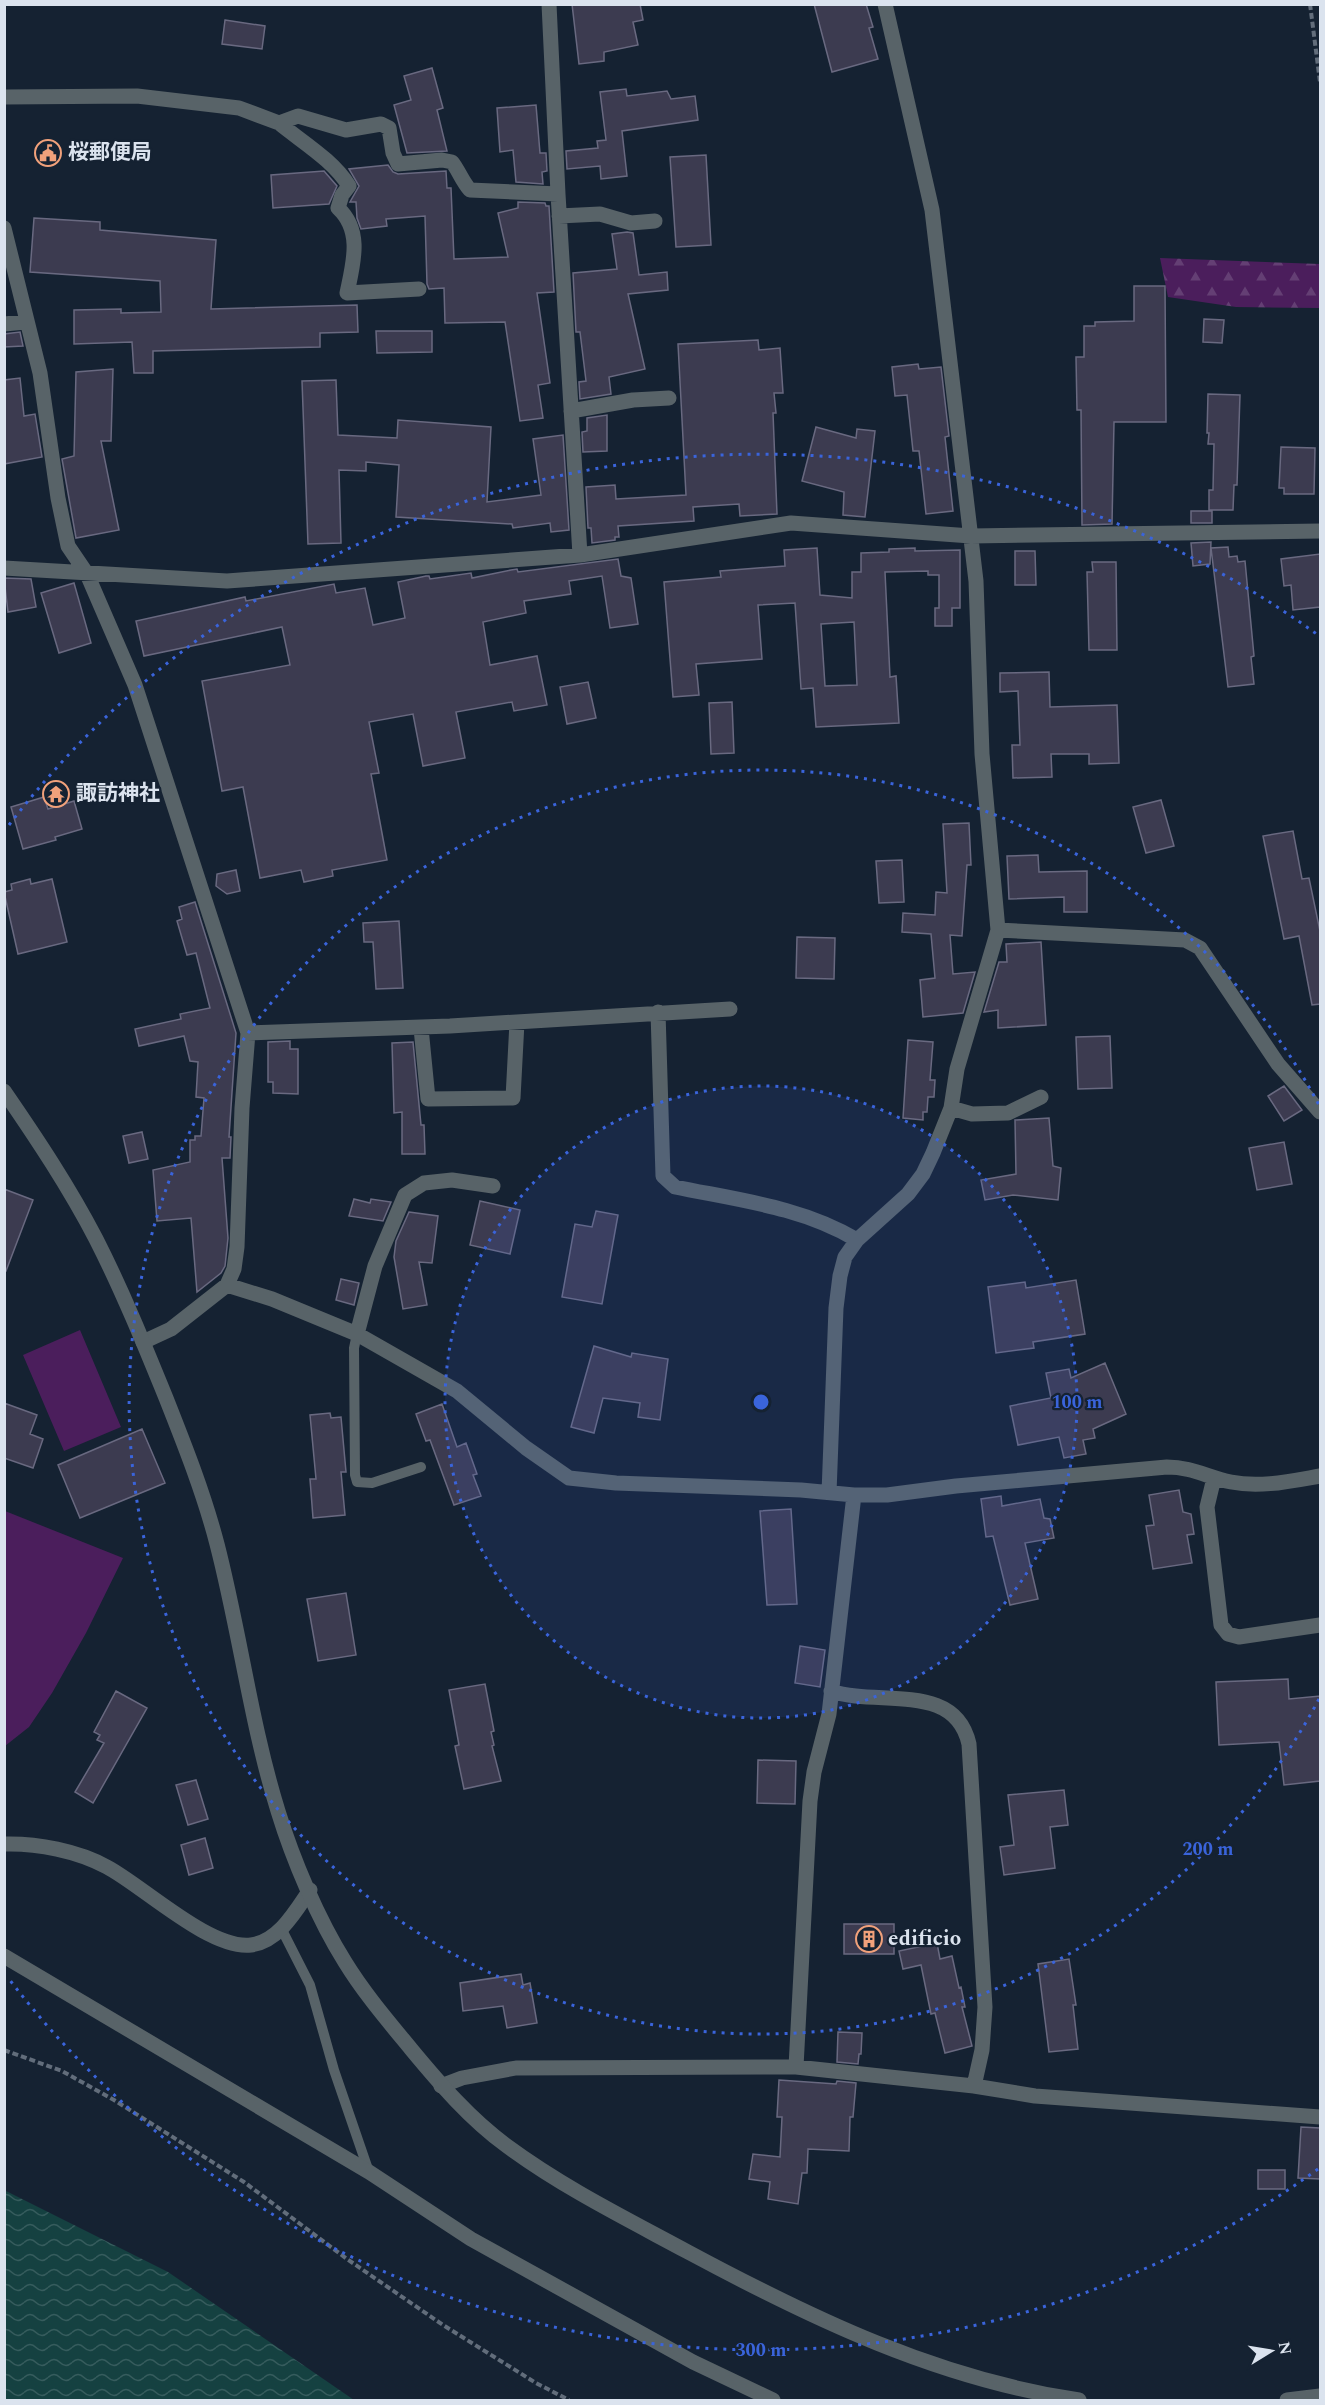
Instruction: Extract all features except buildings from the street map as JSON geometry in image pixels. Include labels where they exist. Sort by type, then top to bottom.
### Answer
[{"type":"street","points":[[549,4],[559,216],[580,555]]},
{"type":"street","points":[[829,1493],[836,1308],[845,1257],[857,1240],[908,1194],[923,1174],[951,1108],[957,1069],[998,930],[982,754],[976,581],[932,210],[885,4]]},
{"type":"street","points":[[4,97],[137,96],[239,108],[279,123],[335,169],[349,186],[342,195],[339,208],[353,227],[355,252],[347,293],[419,289]]},
{"type":"street","points":[[279,123],[298,116],[346,130],[381,124],[389,128],[393,153],[398,164],[442,160],[452,162],[462,182],[470,190],[558,194]]},
{"type":"street","points":[[559,216],[600,214],[632,223],[655,221]]},
{"type":"street","points":[[4,228],[39,373],[58,498],[68,546],[87,574],[139,696],[249,1033],[242,1108],[237,1247],[234,1269],[227,1285],[171,1329],[143,1342]]},
{"type":"street","points":[[4,324],[26,322]]},
{"type":"street","points":[[571,411],[633,400],[669,398]]},
{"type":"street","points":[[4,568],[227,582],[580,555],[791,523],[971,536],[1320,531]]},
{"type":"street","points":[[998,930],[1185,940],[1200,948],[1278,1064],[1320,1112]]},
{"type":"street","points":[[249,1033],[421,1028],[730,1009]]},
{"type":"street","points":[[658,1012],[663,1176],[675,1187],[804,1215],[836,1228],[857,1240]]},
{"type":"street","points":[[421,1028],[428,1100],[513,1098],[517,1022]]},
{"type":"street","points":[[4,1091],[46,1151],[94,1236],[143,1342],[194,1472],[216,1543],[255,1720],[278,1811],[310,1890],[344,1960],[368,1996],[441,2086],[505,2145],[586,2198],[724,2271],[868,2340],[921,2361],[975,2379],[1020,2390],[1079,2400]]},
{"type":"street","points":[[951,1108],[972,1114],[1008,1113],[1041,1097]]},
{"type":"street","points":[[357,1334],[375,1266],[405,1195],[424,1183],[452,1180],[494,1186]]},
{"type":"street","points":[[227,1285],[272,1299],[357,1334],[457,1391],[526,1448],[569,1478],[615,1483],[888,1495],[956,1486],[1167,1467],[1183,1467],[1214,1478],[1253,1485],[1320,1476]]},
{"type":"street","points":[[1214,1478],[1207,1507],[1221,1625],[1228,1634],[1239,1637],[1320,1625]]},
{"type":"street","points":[[796,2067],[810,1801],[814,1772],[829,1714],[854,1495]]},
{"type":"street","points":[[831,1691],[846,1696],[926,1702],[947,1708],[966,1729],[969,1744],[985,2007],[982,2050],[974,2086]]},
{"type":"street","points":[[4,1844],[27,1843],[56,1848],[106,1866],[192,1924],[226,1942],[251,1945],[272,1937],[291,1918],[310,1890]]},
{"type":"street","points":[[4,1956],[369,2172],[471,2239],[693,2362],[773,2400]]},
{"type":"street","points":[[441,2086],[462,2078],[516,2068],[796,2067],[974,2086],[1035,2096],[1320,2117]]},
{"type":"street","points":[[1287,2400],[1320,2396]]},
{"type":"lane","points":[[357,1334],[354,1348],[355,1475],[357,1482],[372,1482],[421,1467]]},
{"type":"lane","points":[[281,1928],[310,1985],[334,2070],[369,2172]]},
{"type":"path","points":[[1310,4],[1320,82]]},
{"type":"path","points":[[4,2050],[62,2071],[114,2100],[244,2182],[347,2259],[443,2325],[536,2384],[569,2400]]},
{"type":"green space","points":[[1160,258],[1320,264],[1320,308],[1236,307],[1168,297]]},
{"type":"green space","points":[[80,1330],[121,1427],[64,1451],[23,1355]]},
{"type":"green space","points":[[5,1511],[123,1558],[86,1633],[52,1693],[29,1727],[5,1746]]},
{"type":"water","points":[[4,2190],[168,2272],[354,2400],[5,2400]]},
{"type":"place","name":"桜郵便局","points":[[48,153]]},
{"type":"place","name":"諏訪神社","points":[[56,794]]},
{"type":"place","name":"edificio","points":[[869,1939]]}]
